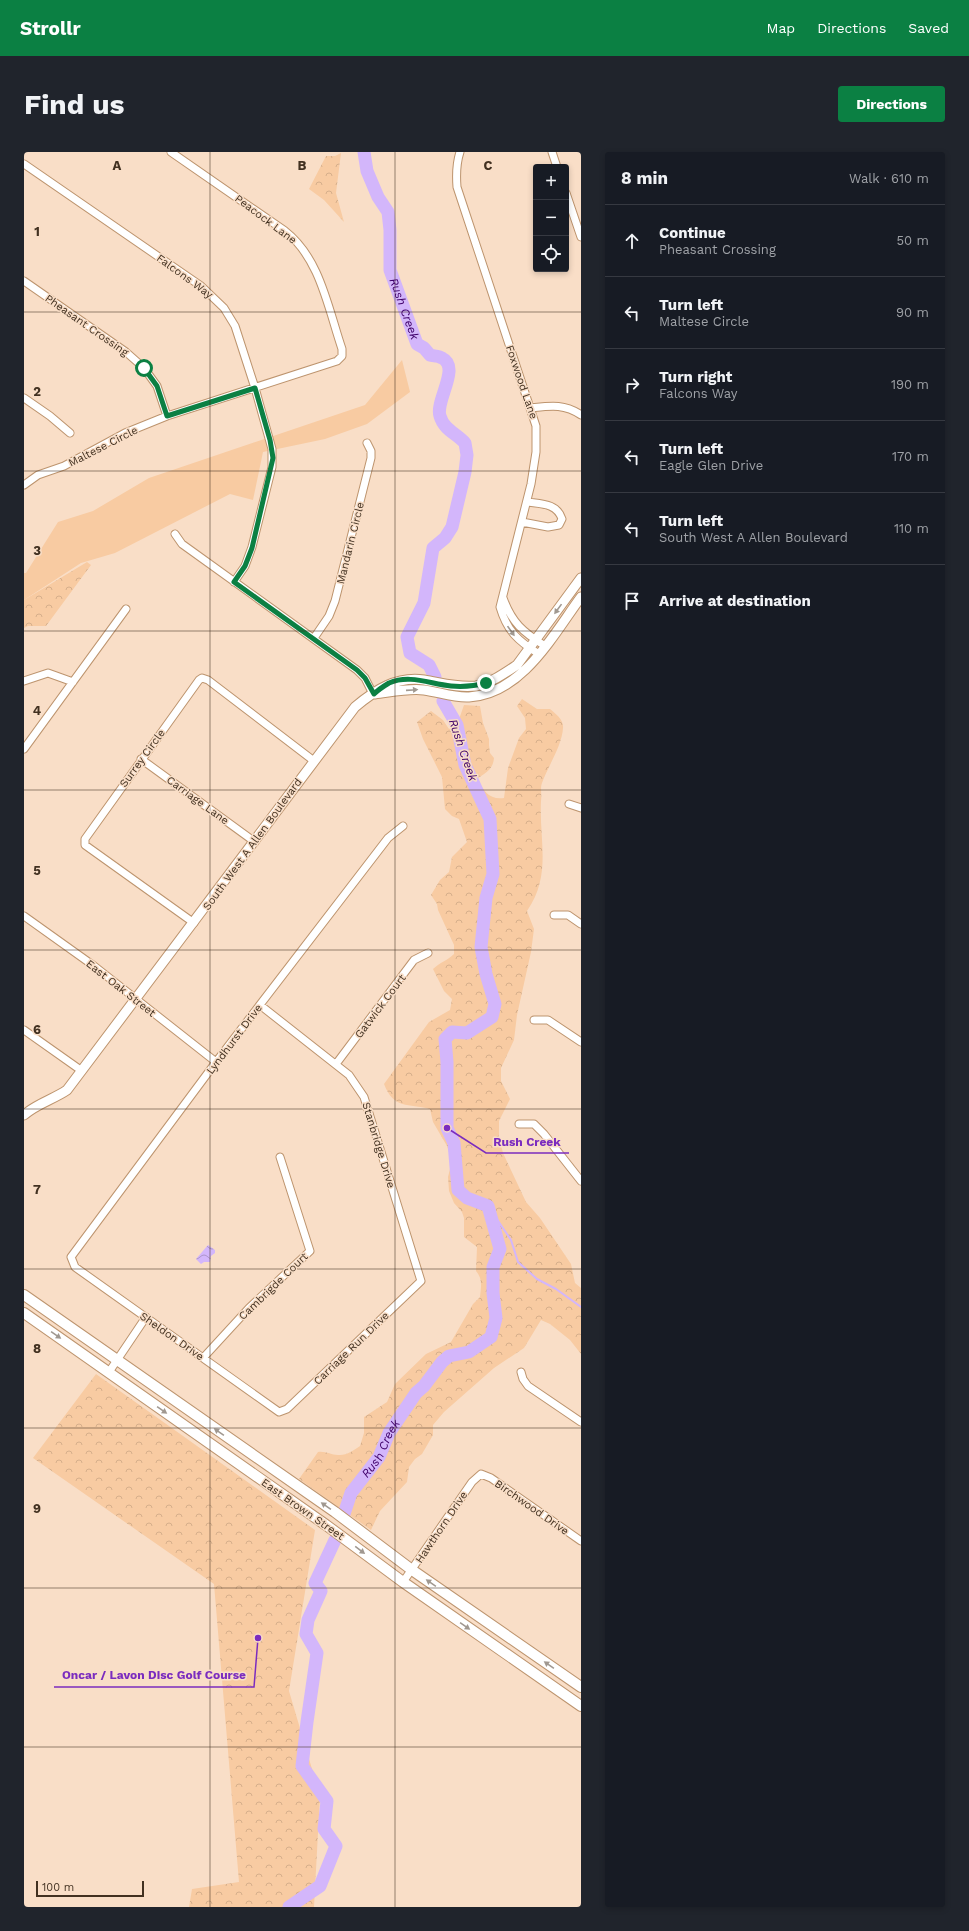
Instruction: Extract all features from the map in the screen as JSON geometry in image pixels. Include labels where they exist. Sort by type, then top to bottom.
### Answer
[{"type":"main road","name":"East Brown Street","points":[[24,1295],[335,1512],[412,1570],[581,1687]]},
{"type":"main road","name":"East Brown Street","points":[[24,1313],[326,1525],[403,1582],[581,1706]]},
{"type":"main road","points":[[492,1644],[500,1631]]},
{"type":"street","name":"Peacock Lane","points":[[171,152],[285,231],[299,243],[316,271],[342,348],[342,356]]},
{"type":"street","name":"Foxwood Lane","points":[[460,152],[456,173],[457,187],[534,417],[537,433],[535,458],[527,502],[506,578],[503,598],[508,614],[516,624],[545,646]]},
{"type":"street","points":[[552,152],[556,164]]},
{"type":"street","name":"Falcons Way","points":[[24,164],[201,286],[218,300],[235,326],[270,440],[273,458],[252,548],[245,566],[234,582]]},
{"type":"street","points":[[569,199],[578,218],[581,237]]},
{"type":"street","name":"Pheasant Crossing","points":[[24,281],[126,352],[144,368],[157,386],[167,416]]},
{"type":"street","name":"Maltese Circle","points":[[24,485],[38,475],[64,466],[125,433],[167,416],[337,361],[342,356]]},
{"type":"street","points":[[24,398],[50,416],[70,433]]},
{"type":"street","points":[[530,408],[554,405],[566,407],[581,415]]},
{"type":"street","name":"Mandarin Circle","points":[[314,638],[329,616],[335,601],[371,458],[371,451],[367,443]]},
{"type":"street","points":[[522,522],[548,527],[559,525],[562,519],[560,512],[555,508],[527,502]]},
{"type":"street","points":[[175,534],[182,544],[357,670],[365,678],[374,694],[423,690],[455,696],[482,696],[496,691],[510,683],[526,670],[581,597]]},
{"type":"street","name":"South West A Allen Boulevard","points":[[24,1115],[31,1109],[67,1090],[255,842],[314,761],[350,714],[362,702],[390,683],[410,679],[424,680],[451,686],[476,686],[504,674],[517,665],[581,578]]},
{"type":"street","points":[[503,598],[500,607],[509,630],[516,638],[539,654]]},
{"type":"street","points":[[24,750],[126,609]]},
{"type":"street","points":[[24,681],[48,673],[73,682]]},
{"type":"street","name":"Surrey Circle","points":[[194,923],[85,845],[85,839],[199,680],[202,678],[208,680],[314,761]]},
{"type":"street","name":"Carriage Lane","points":[[141,759],[255,842]]},
{"type":"street","points":[[569,804],[581,808]]},
{"type":"street","name":"Lyndhurst Drive","points":[[72,1257],[216,1062],[388,838],[403,826]]},
{"type":"street","points":[[554,915],[568,915],[581,924]]},
{"type":"street","name":"East Oak Street","points":[[24,916],[216,1062]]},
{"type":"street","name":"Gatwick Court","points":[[336,1064],[414,960],[428,952]]},
{"type":"street","name":"Stanbridge Drive","points":[[260,1005],[349,1075],[364,1097],[421,1281]]},
{"type":"street","points":[[534,1020],[548,1020],[581,1042]]},
{"type":"street","points":[[24,1030],[82,1071]]},
{"type":"street","points":[[519,1124],[534,1124],[544,1134],[581,1181]]},
{"type":"street","name":"Cambrigde Court","points":[[203,1358],[249,1308],[310,1251],[280,1157]]},
{"type":"street","name":"Sheldon Drive","points":[[72,1257],[73,1264],[76,1267],[279,1412]]},
{"type":"street","name":"Carriage Run Drive","points":[[279,1412],[287,1408],[421,1281]]},
{"type":"street","points":[[109,1372],[146,1317]]},
{"type":"street","points":[[521,1372],[523,1379],[528,1386],[581,1422]]},
{"type":"street","name":"Hawthorn Drive","points":[[403,1582],[472,1482],[481,1474]]},
{"type":"street","name":"Birchwood Drive","points":[[481,1474],[494,1480],[581,1541]]},
{"type":"green space","points":[[341,153],[336,193],[344,222],[324,200],[309,189],[326,156],[335,156]]},
{"type":"green space","points":[[402,360],[410,392],[367,424],[325,439],[263,452],[253,500],[230,494],[115,553],[81,563],[24,600],[24,573],[26,573],[58,522],[93,511],[149,478],[365,405]]},
{"type":"green space","points":[[87,562],[91,565],[46,626],[28,626],[24,628],[24,600]]},
{"type":"green space","points":[[522,699],[537,709],[550,709],[561,720],[563,728],[560,742],[541,785],[542,871],[535,898],[527,911],[534,929],[531,952],[517,1015],[514,1040],[501,1068],[501,1081],[510,1099],[499,1121],[499,1137],[503,1153],[526,1202],[540,1218],[571,1264],[575,1283],[581,1288],[581,1354],[570,1340],[550,1324],[541,1320],[524,1348],[494,1368],[444,1412],[433,1425],[433,1435],[422,1454],[415,1459],[409,1467],[407,1482],[380,1511],[371,1530],[299,1479],[318,1452],[344,1455],[360,1446],[364,1433],[364,1417],[387,1402],[395,1384],[426,1354],[451,1342],[473,1304],[480,1297],[481,1286],[480,1277],[476,1271],[477,1247],[464,1237],[464,1218],[462,1212],[454,1203],[449,1191],[448,1177],[452,1161],[447,1146],[433,1122],[430,1109],[397,1102],[392,1098],[384,1084],[429,1022],[450,1010],[452,999],[444,991],[433,969],[454,954],[454,945],[438,910],[437,904],[431,895],[440,880],[449,872],[452,857],[467,842],[459,819],[452,816],[445,809],[442,777],[423,739],[417,722],[431,711],[443,720],[449,729],[457,725],[464,705],[480,706],[483,723],[489,739],[490,753],[494,758],[491,768],[478,778],[487,794],[495,798],[504,798],[508,768],[519,738],[526,729],[525,718],[517,706]]},
{"type":"green space","points":[[96,1374],[315,1530],[289,1691],[320,1796],[314,1907],[189,1907],[192,1889],[239,1882],[214,1584],[33,1458]]},
{"type":"water","points":[[208,1245],[215,1250],[215,1253],[211,1256],[210,1262],[204,1262],[201,1264],[196,1259]]},
{"type":"waterway","name":"Rush Creek","points":[[364,152],[367,171],[378,197],[388,212],[390,230],[390,270],[417,344],[424,348],[430,355],[441,357],[447,362],[449,369],[439,410],[440,416],[444,425],[465,443],[467,455],[465,472],[452,527],[445,538],[433,548],[424,603],[407,637],[410,653],[429,665],[435,677]]},
{"type":"waterway","name":"Rush Creek","points":[[344,1514],[351,1493],[379,1457],[389,1433],[416,1393],[424,1386],[442,1362],[449,1356],[469,1352],[491,1337],[496,1318],[493,1293],[493,1267],[500,1249],[488,1206],[467,1198],[458,1190],[454,1143],[447,1128],[447,1062],[445,1039],[452,1032],[467,1033],[492,1017],[495,1004],[486,974],[481,947],[486,898],[493,874],[490,819],[465,765],[457,725],[443,701]]},
{"type":"waterway","points":[[488,1206],[511,1240],[518,1262],[537,1279],[556,1289],[581,1307]]},
{"type":"waterway","name":"Rush Creek","points":[[289,1907],[320,1886],[336,1846],[324,1829],[327,1801],[302,1766],[317,1653],[306,1634],[308,1620],[321,1591],[315,1583],[335,1540]]},
{"type":"place","name":"Rush Creek","points":[[447,1128]]},
{"type":"place","name":"Oncar / Lavon Disc Golf Course","points":[[258,1638]]},
{"type":"route","points":[[144,368],[157,386],[167,416],[255,388],[270,440],[273,458],[252,548],[245,566],[234,582],[352,666],[365,678],[374,694],[390,683],[400,680],[416,679],[451,686],[476,686],[486,683]]}]
